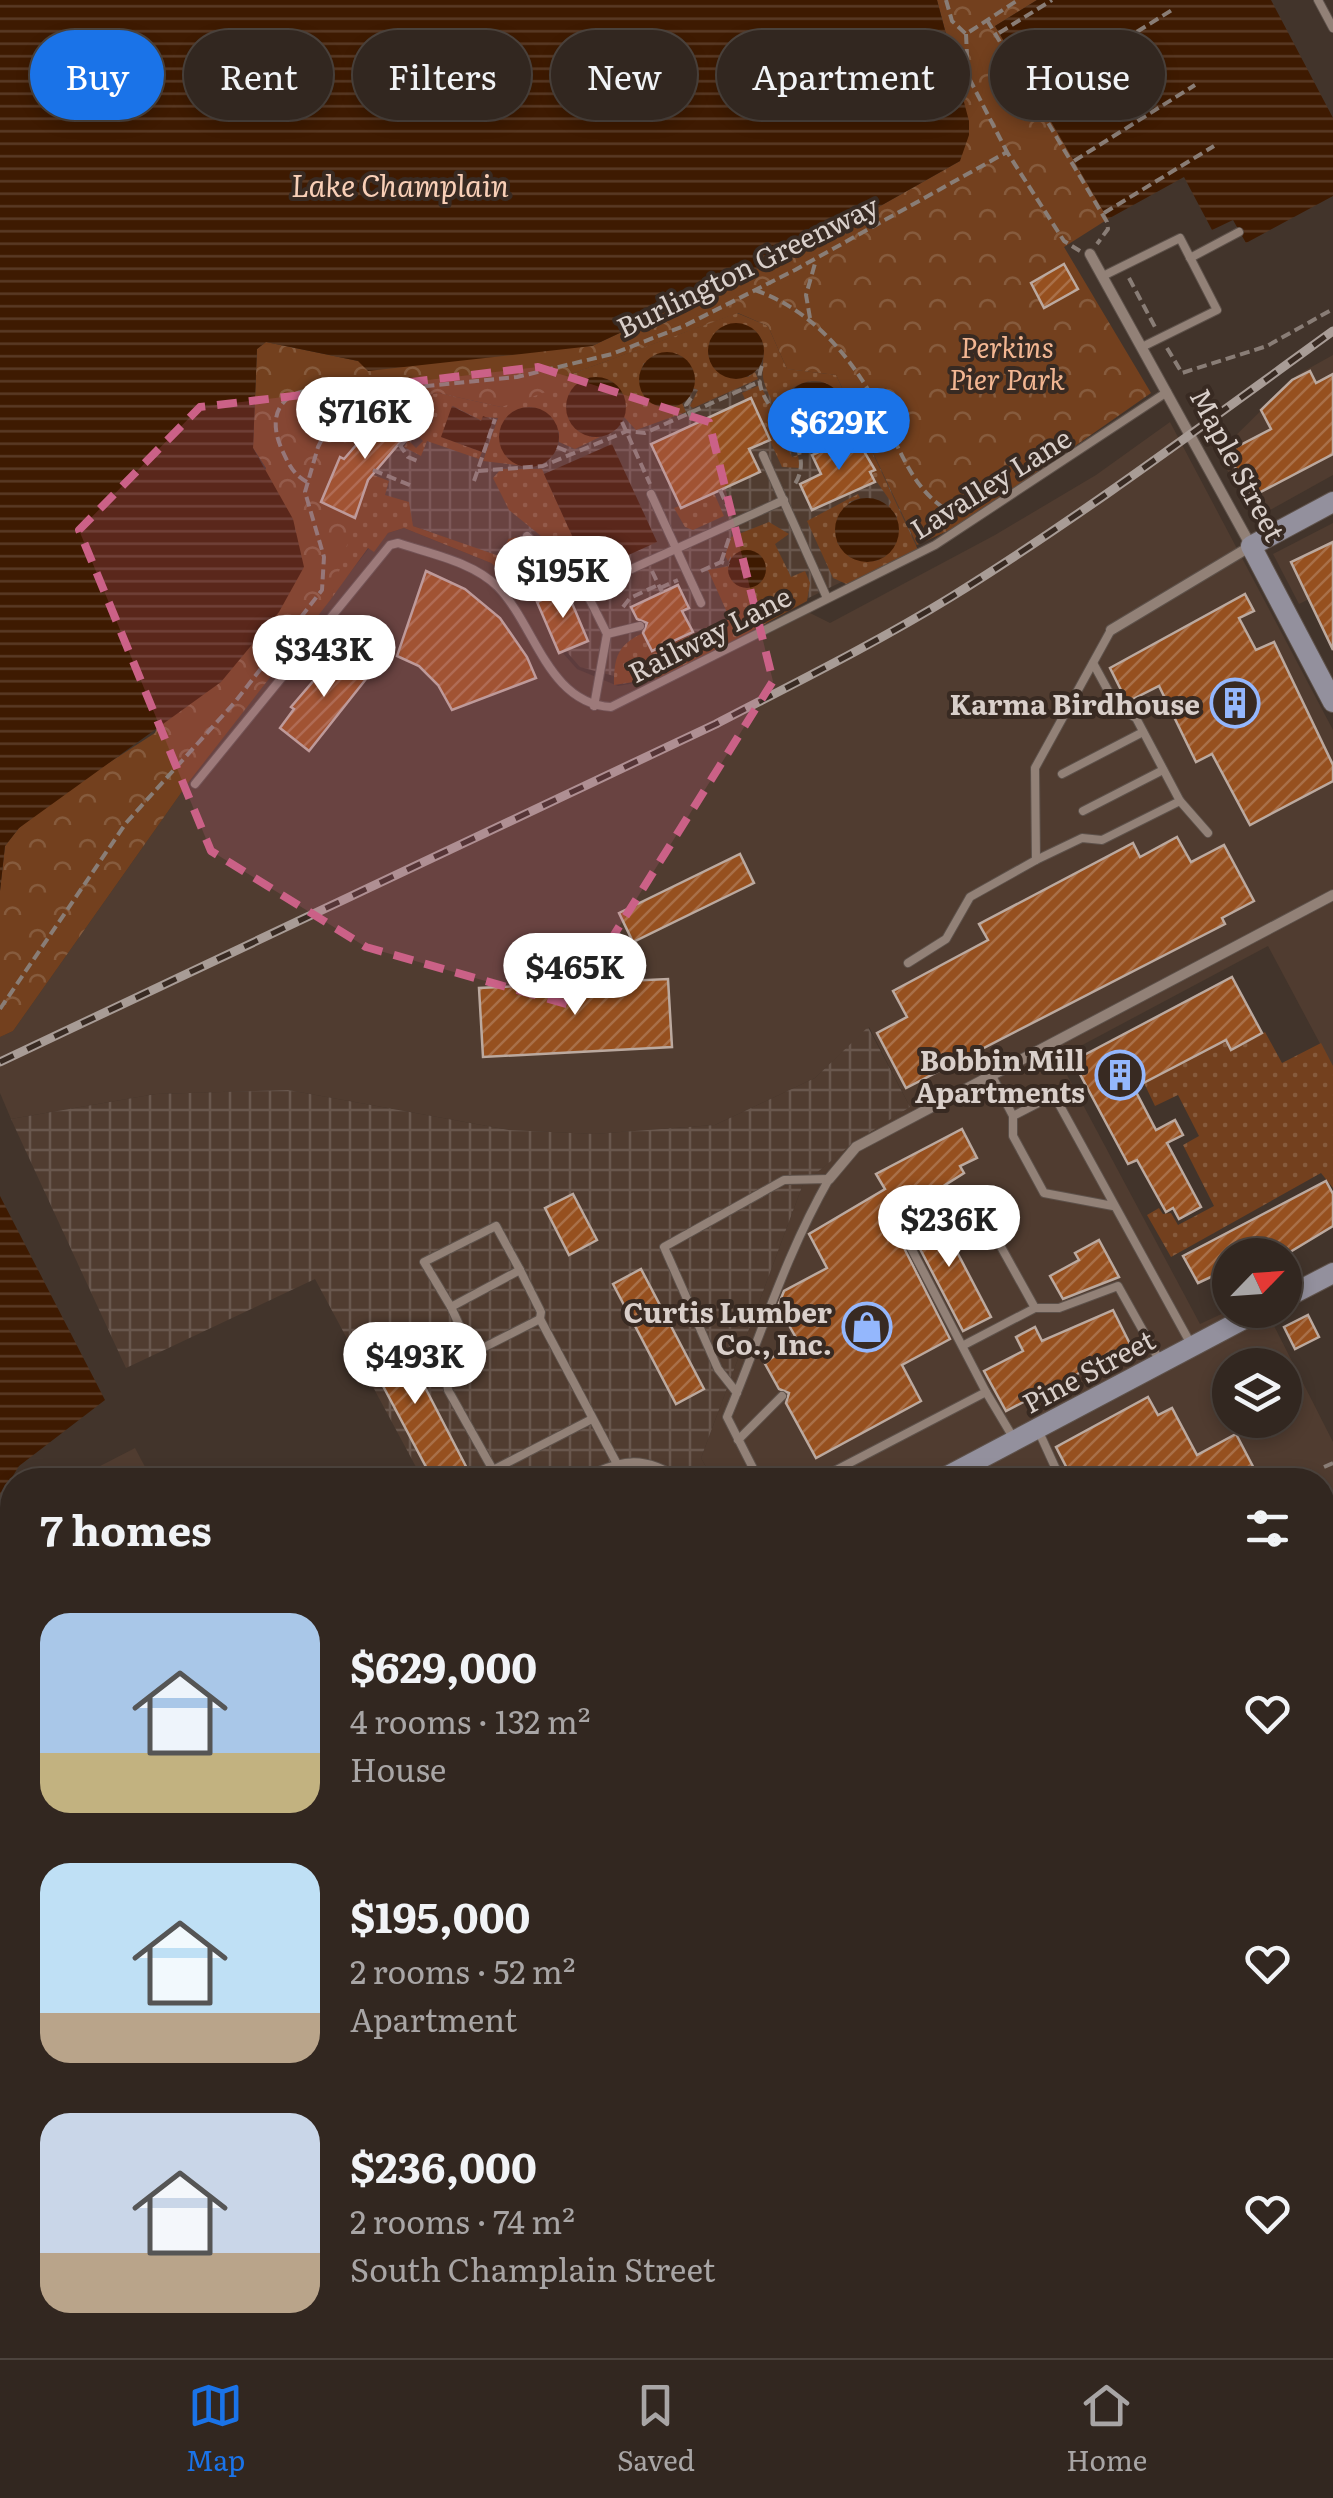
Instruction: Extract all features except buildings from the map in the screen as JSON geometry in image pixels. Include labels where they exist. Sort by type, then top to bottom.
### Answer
[{"type":"main road","points":[[1251,546],[1333,502]]},
{"type":"main road","name":"Maple Street","points":[[1251,546],[1333,702]]},
{"type":"main road","points":[[1302,1289],[1333,1273]]},
{"type":"main road","name":"Pine Street","points":[[962,1468],[1226,1328]]},
{"type":"street","name":"Maple Street","points":[[1090,254],[1170,390],[1251,546]]},
{"type":"street","points":[[1111,630],[1251,546]]},
{"type":"street","points":[[828,1179],[856,1147],[1333,895]]},
{"type":"lane","points":[[1318,0],[1333,28]]},
{"type":"lane","points":[[1190,258],[1240,232]]},
{"type":"lane","points":[[1103,276],[1180,238],[1217,310],[1144,346]]},
{"type":"lane","name":"Lavalley Lane","points":[[827,598],[974,522],[1170,390]]},
{"type":"lane","points":[[763,454],[827,598]]},
{"type":"lane","points":[[651,494],[701,603]]},
{"type":"lane","points":[[585,590],[784,500]]},
{"type":"lane","points":[[195,784],[390,545],[398,542],[475,570],[497,586],[525,622],[554,675],[580,700],[594,706],[608,634],[585,590],[527,536]]},
{"type":"lane","name":"Railway Lane","points":[[594,706],[612,707],[827,598]]},
{"type":"lane","points":[[608,634],[640,626]]},
{"type":"lane","points":[[1036,860],[1034,768],[1111,630]]},
{"type":"lane","points":[[1093,663],[1117,707],[1136,718],[1180,801],[1208,833]]},
{"type":"lane","points":[[1062,774],[1143,732]]},
{"type":"lane","points":[[1082,811],[1163,770]]},
{"type":"lane","points":[[908,963],[946,939],[970,897],[1082,838],[1102,840],[1180,801]]},
{"type":"lane","points":[[991,1074],[1013,1116],[1014,1136],[1044,1193],[1113,1206]]},
{"type":"lane","points":[[1013,1116],[1054,1095],[1192,1346]]},
{"type":"lane","points":[[737,1393],[718,1369],[664,1248],[784,1180],[828,1179],[772,1293],[766,1323],[737,1393],[726,1418],[753,1468]]},
{"type":"lane","points":[[1014,1440],[898,1220],[953,1192],[975,1200],[1035,1308]]},
{"type":"lane","points":[[472,1353],[424,1262],[496,1226],[616,1462]]},
{"type":"lane","points":[[451,1307],[520,1270]]},
{"type":"lane","points":[[964,1345],[1035,1308],[1059,1308],[1118,1286],[1161,1363]]},
{"type":"lane","points":[[492,1468],[448,1390],[445,1367],[540,1318]]},
{"type":"lane","points":[[841,1468],[986,1392]]},
{"type":"lane","points":[[738,1440],[782,1396]]},
{"type":"lane","points":[[497,1468],[592,1419]]},
{"type":"lane","points":[[1038,1428],[1054,1468]]},
{"type":"lane","points":[[604,1468],[616,1462],[658,1464],[664,1468]]},
{"type":"path","points":[[946,0],[952,21],[962,30]]},
{"type":"path","points":[[970,31],[1018,0]]},
{"type":"path","points":[[1004,30],[1052,0]]},
{"type":"path","points":[[1140,30],[1172,10]]},
{"type":"path","points":[[970,80],[1007,152],[1064,241],[1090,254],[1108,229],[1106,222],[987,20]]},
{"type":"path","points":[[1074,161],[1195,86]]},
{"type":"path","points":[[1104,213],[1214,146]]},
{"type":"path","name":"Burlington Greenway","points":[[308,483],[290,466],[274,433],[275,410],[283,400],[324,389],[340,390],[358,398],[366,392],[518,377],[565,368],[684,326],[818,258],[1007,152]]},
{"type":"path","points":[[810,318],[806,294],[818,258]]},
{"type":"path","points":[[1122,266],[1182,373],[1267,346],[1333,309]]},
{"type":"path","points":[[755,290],[810,318],[863,382],[918,485],[942,509],[974,522]]},
{"type":"path","points":[[762,366],[761,381],[778,420],[800,449],[803,467],[784,500]]},
{"type":"path","points":[[478,471],[544,466],[627,431],[646,433],[761,381]]},
{"type":"path","points":[[0,1010],[135,812],[235,702],[322,590],[324,557],[305,492],[329,425],[358,398]]},
{"type":"path","points":[[691,398],[686,405],[694,424]]},
{"type":"path","points":[[474,481],[495,418]]},
{"type":"path","points":[[420,462],[408,457],[400,444],[422,422],[431,421]]},
{"type":"path","points":[[622,422],[651,494]]},
{"type":"path","points":[[800,449],[831,442],[845,426]]},
{"type":"path","points":[[557,447],[574,454]]},
{"type":"path","points":[[373,470],[412,486]]},
{"type":"path","points":[[720,490],[734,522],[721,562],[729,565]]},
{"type":"path","points":[[648,562],[662,592]]},
{"type":"path","points":[[624,608],[630,598],[658,585]]},
{"type":"path","points":[[1324,1468],[1333,1463]]},
{"type":"highlighted area","points":[[538,367],[709,422],[773,681],[570,1005],[366,947],[211,851],[79,530],[200,407]]},
{"type":"shaded area","points":[[737,313],[787,369],[836,375],[917,545],[788,608],[618,677],[580,667],[566,651],[559,653],[537,602],[543,599],[502,558],[402,522],[347,532],[332,473],[340,457],[347,461],[395,400],[566,376]]},
{"type":"shaded area","points":[[1333,355],[1333,475],[1254,519],[1218,453],[1297,375]]},
{"type":"shaded area","points":[[1170,422],[1333,730],[1333,1068],[1268,946],[1058,1058],[1200,1324],[1212,1318],[1212,1328],[1275,1328],[1285,1348],[1212,1348],[1212,1438],[1302,1438],[1302,1381],[1333,1442],[1333,1468],[706,1468],[701,1458],[803,1184],[852,1143],[910,1107],[869,1027],[815,1078],[715,1125],[594,1134],[509,1130],[288,1090],[156,1094],[11,1119],[0,1093],[0,1037],[13,1031],[188,783],[369,548],[388,533],[404,528],[491,563],[537,602],[562,652],[577,669],[618,686],[667,677],[800,608],[830,623],[995,535],[1096,475]]},
{"type":"shaded area","points":[[1333,523],[1333,587],[1299,604],[1273,554]]},
{"type":"shaded area","points":[[868,1027],[910,1107],[853,1143],[803,1184],[701,1458],[706,1468],[417,1468],[315,1279],[126,1368],[11,1119],[156,1094],[288,1090],[509,1130],[594,1134],[715,1125],[815,1078]]},
{"type":"shaded area","points":[[135,1448],[146,1468],[96,1468]]},
{"type":"green space","name":"Perkins Pier Park","points":[[937,0],[1037,0],[995,26],[997,30],[990,30],[990,120],[1050,120],[1108,219],[1064,247],[1151,393],[965,523],[917,545],[836,375],[787,369],[768,326],[738,313],[566,376],[558,388],[501,407],[439,393],[395,400],[348,462],[340,458],[332,473],[355,518],[331,599],[188,783],[13,1031],[0,1037],[0,891],[5,846],[19,828],[59,795],[155,733],[266,468],[253,448],[257,349],[266,342],[358,361],[592,346],[829,235],[960,161],[959,120],[970,120],[970,30],[945,30]]},
{"type":"green space","points":[[737,313],[768,326],[787,369],[836,375],[919,552],[853,587],[833,578],[807,521],[858,494],[860,498],[849,502],[837,542],[855,558],[872,561],[879,560],[897,517],[855,437],[841,442],[851,417],[846,414],[840,395],[819,382],[791,389],[782,418],[785,427],[764,382],[762,341],[758,334],[739,324],[713,335],[708,354],[748,377],[755,372],[758,379],[693,408],[690,406],[698,390],[693,388],[692,368],[644,363],[641,385],[648,400],[653,404],[682,403],[686,412],[636,430],[624,417],[623,394],[590,437],[600,437],[575,449],[559,442],[559,432],[531,407],[512,412],[515,463],[524,466],[483,461],[498,418],[483,417],[482,421],[453,406],[442,437],[482,452],[479,459],[427,441],[421,456],[404,447],[408,440],[416,448],[423,441],[415,433],[433,422],[428,398],[419,404],[422,419],[414,426],[391,405],[395,400],[439,393],[501,407],[566,376]]},
{"type":"green space","points":[[760,385],[792,443],[787,447],[792,457],[798,455],[800,468],[782,467],[751,399],[746,401],[742,393]]},
{"type":"green space","points":[[501,469],[542,469],[589,572],[618,560],[619,564],[589,575],[509,510],[493,478]]},
{"type":"green space","points":[[371,474],[389,481],[385,495],[409,502],[413,526],[502,557],[508,539],[516,537],[559,572],[566,589],[537,602],[491,563],[404,528],[388,533],[374,552],[368,548],[331,599],[347,532]]},
{"type":"green space","points":[[714,493],[724,516],[693,530],[685,527],[674,508]]},
{"type":"green space","points":[[769,522],[789,534],[775,544],[791,577],[805,571],[810,583],[807,601],[667,677],[614,685],[619,653],[634,638],[643,633],[652,651],[730,619],[708,570],[729,566],[730,579],[731,556],[728,561],[725,556],[731,537]]},
{"type":"green space","points":[[1265,1032],[1282,1063],[1321,1043],[1333,1066],[1333,1188],[1321,1173],[1171,1257],[1147,1215],[1159,1208],[1163,1214],[1171,1213],[1178,1225],[1214,1206],[1183,1145],[1199,1136],[1178,1095],[1155,1106],[1143,1081],[1226,1040],[1231,1050]]},
{"type":"water","name":"Lake Champlain","points":[[0,0],[937,0],[945,30],[717,30],[717,120],[969,120],[969,135],[960,161],[829,235],[592,346],[368,371],[358,361],[266,342],[257,349],[253,448],[293,519],[304,567],[279,612],[221,682],[19,828],[5,846],[0,891]]},
{"type":"water","points":[[1037,0],[1271,0],[1333,118],[1333,196],[1246,243],[1233,220],[1212,230],[1184,177],[1108,219],[1050,120],[1165,120],[1165,30],[997,30],[995,26]]},
{"type":"water","points":[[736,323],[756,331],[764,351],[756,371],[736,379],[716,371],[708,351],[716,331]]},
{"type":"water","points":[[667,352],[687,360],[695,380],[687,400],[667,408],[647,400],[639,380],[647,360]]},
{"type":"water","points":[[596,377],[617,386],[626,407],[617,428],[596,437],[575,428],[566,407],[575,386]]},
{"type":"water","points":[[814,381],[837,390],[846,413],[837,436],[814,445],[791,436],[782,413],[791,390]]},
{"type":"water","points":[[452,406],[481,421],[483,416],[493,420],[482,452],[441,437]]},
{"type":"water","points":[[529,407],[550,416],[559,437],[550,458],[529,467],[508,458],[499,437],[508,416]]},
{"type":"water","points":[[612,444],[657,542],[589,573],[544,474]]},
{"type":"water","points":[[867,498],[890,507],[899,530],[890,553],[867,562],[844,553],[835,530],[844,507]]},
{"type":"water","points":[[747,550],[761,555],[766,569],[761,583],[747,588],[733,583],[728,569],[733,555]]},
{"type":"water","points":[[0,1196],[105,1400],[18,1468],[0,1468]]},
{"type":"railway","points":[[0,1062],[716,724],[865,647],[1049,534],[1333,331]]},
{"type":"place","name":"Karma Birdhouse","points":[[1235,703]]},
{"type":"place","name":"Bobbin Mill Apartments","points":[[1120,1075]]},
{"type":"place","name":"Curtis Lumber Co., Inc.","points":[[867,1327]]}]
